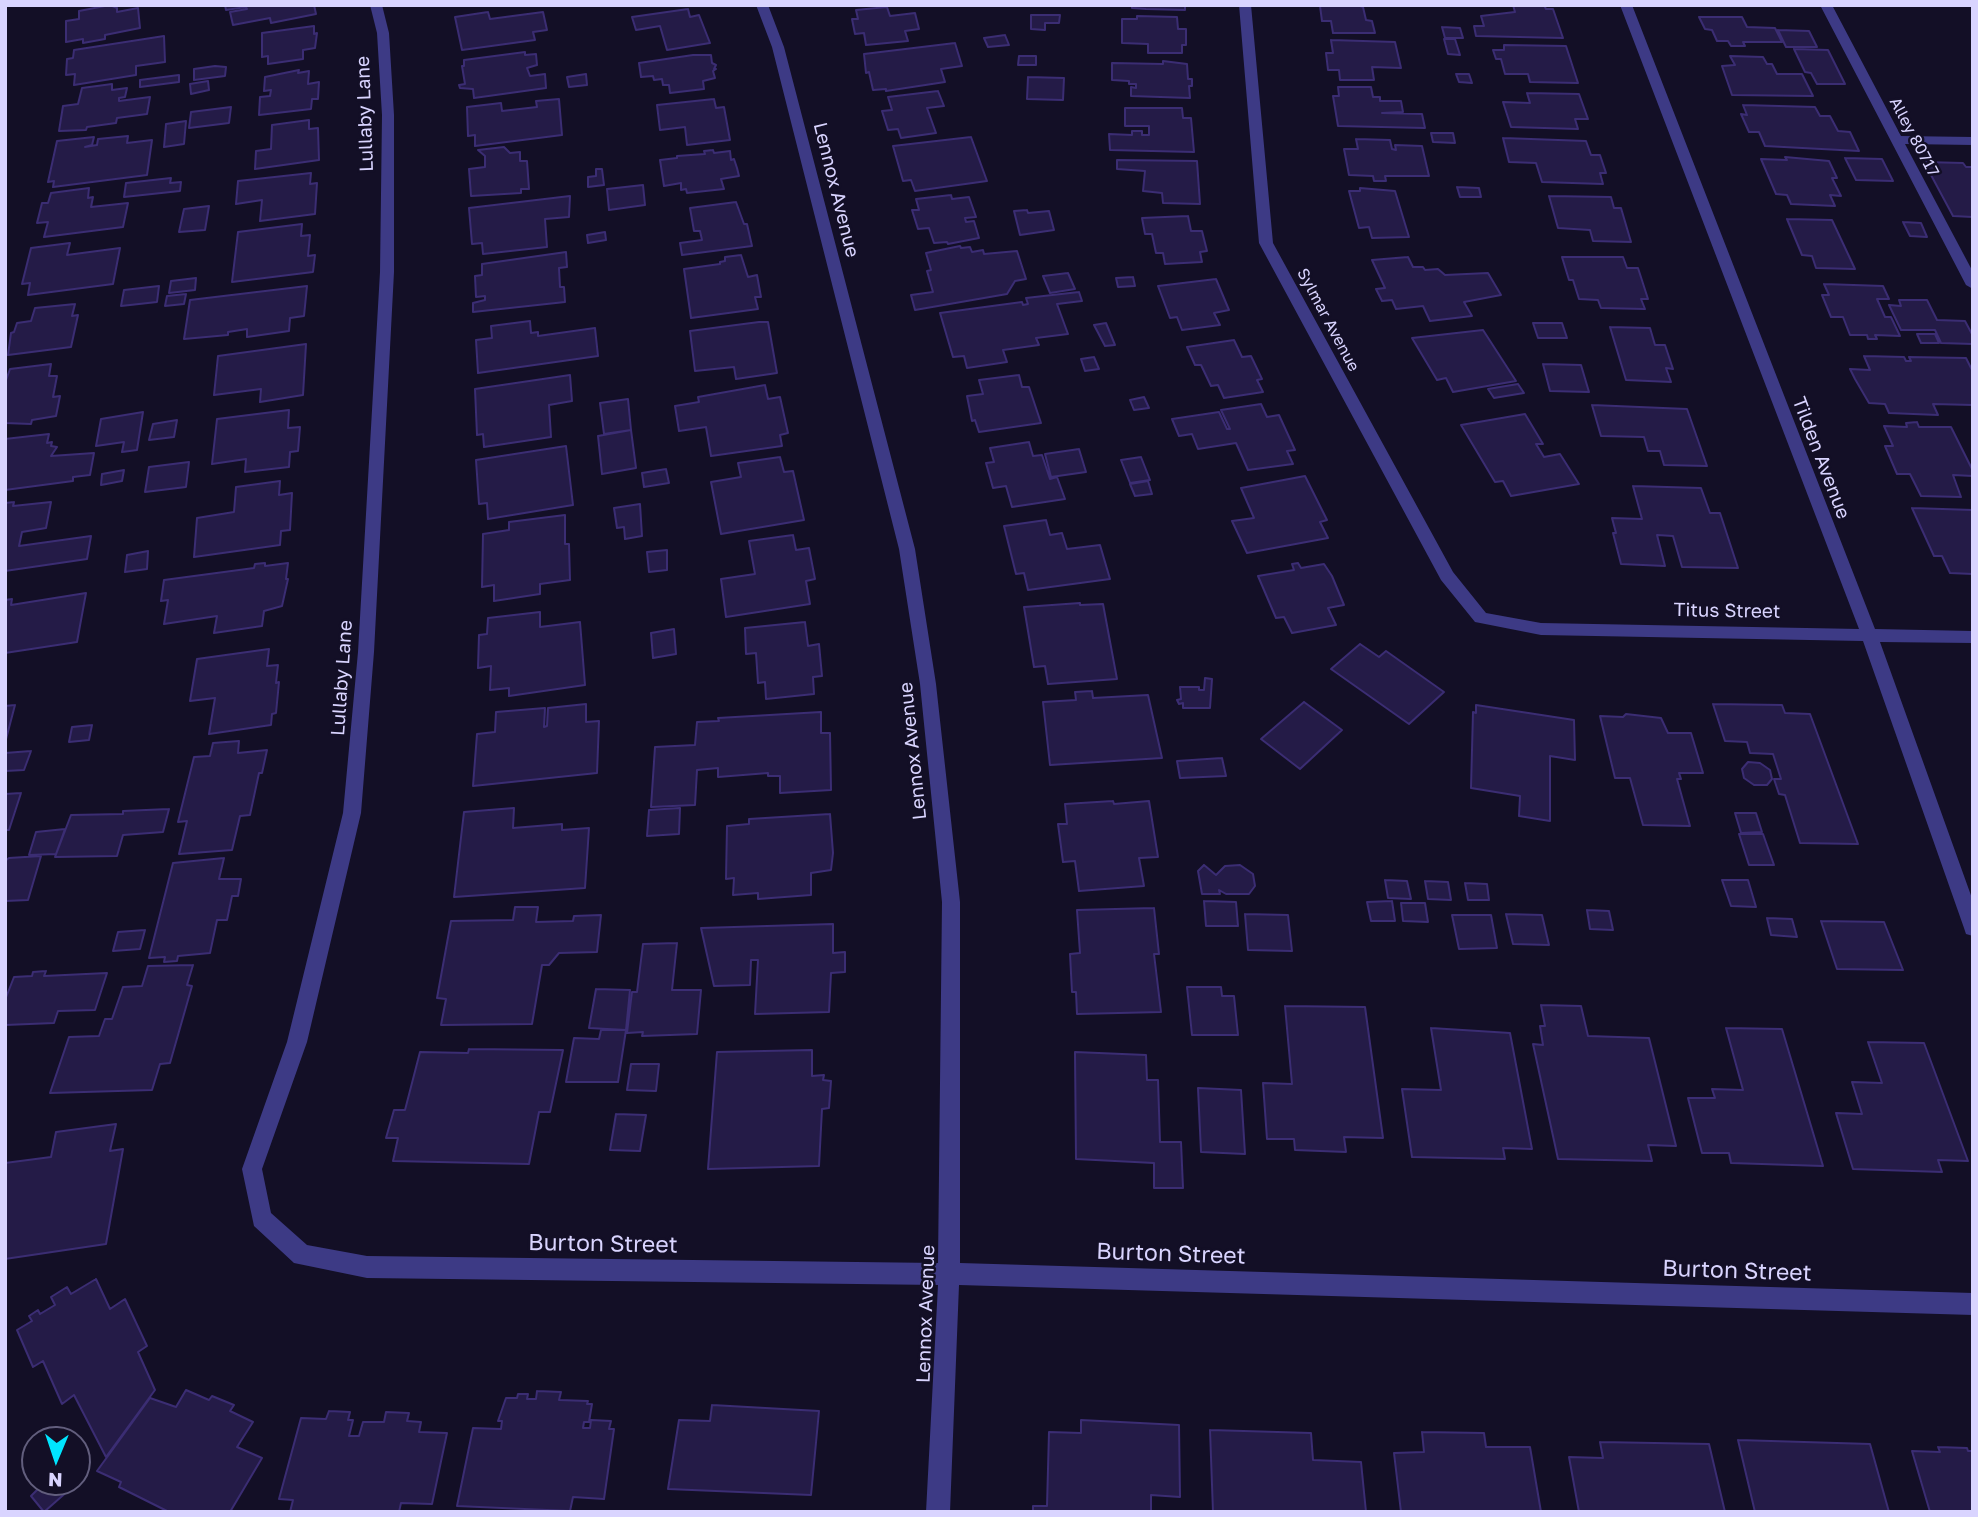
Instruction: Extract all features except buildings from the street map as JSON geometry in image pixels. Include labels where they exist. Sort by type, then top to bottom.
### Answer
[{"type":"street","name":"Lullaby Lane","points":[[367,1267],[302,1255],[262,1219],[252,1170],[297,1042],[352,813],[366,652],[387,272],[388,115],[383,33],[376,5]]},
{"type":"street","name":"Lennox Avenue","points":[[762,5],[778,47],[907,549],[928,684],[951,902],[949,1274],[938,1512]]},
{"type":"street","name":"Sylmar Avenue","points":[[1245,5],[1266,243],[1447,576],[1482,618]]},
{"type":"street","name":"Tilden Avenue","points":[[1626,5],[1868,634],[1973,928]]},
{"type":"street","name":"Alley 80717","points":[[1826,5],[1973,285]]},
{"type":"street","points":[[1896,140],[1973,141]]},
{"type":"street","name":"Titus Street","points":[[1482,618],[1541,629],[1973,637]]},
{"type":"street","name":"Burton Street","points":[[367,1267],[949,1274],[1973,1304]]}]
